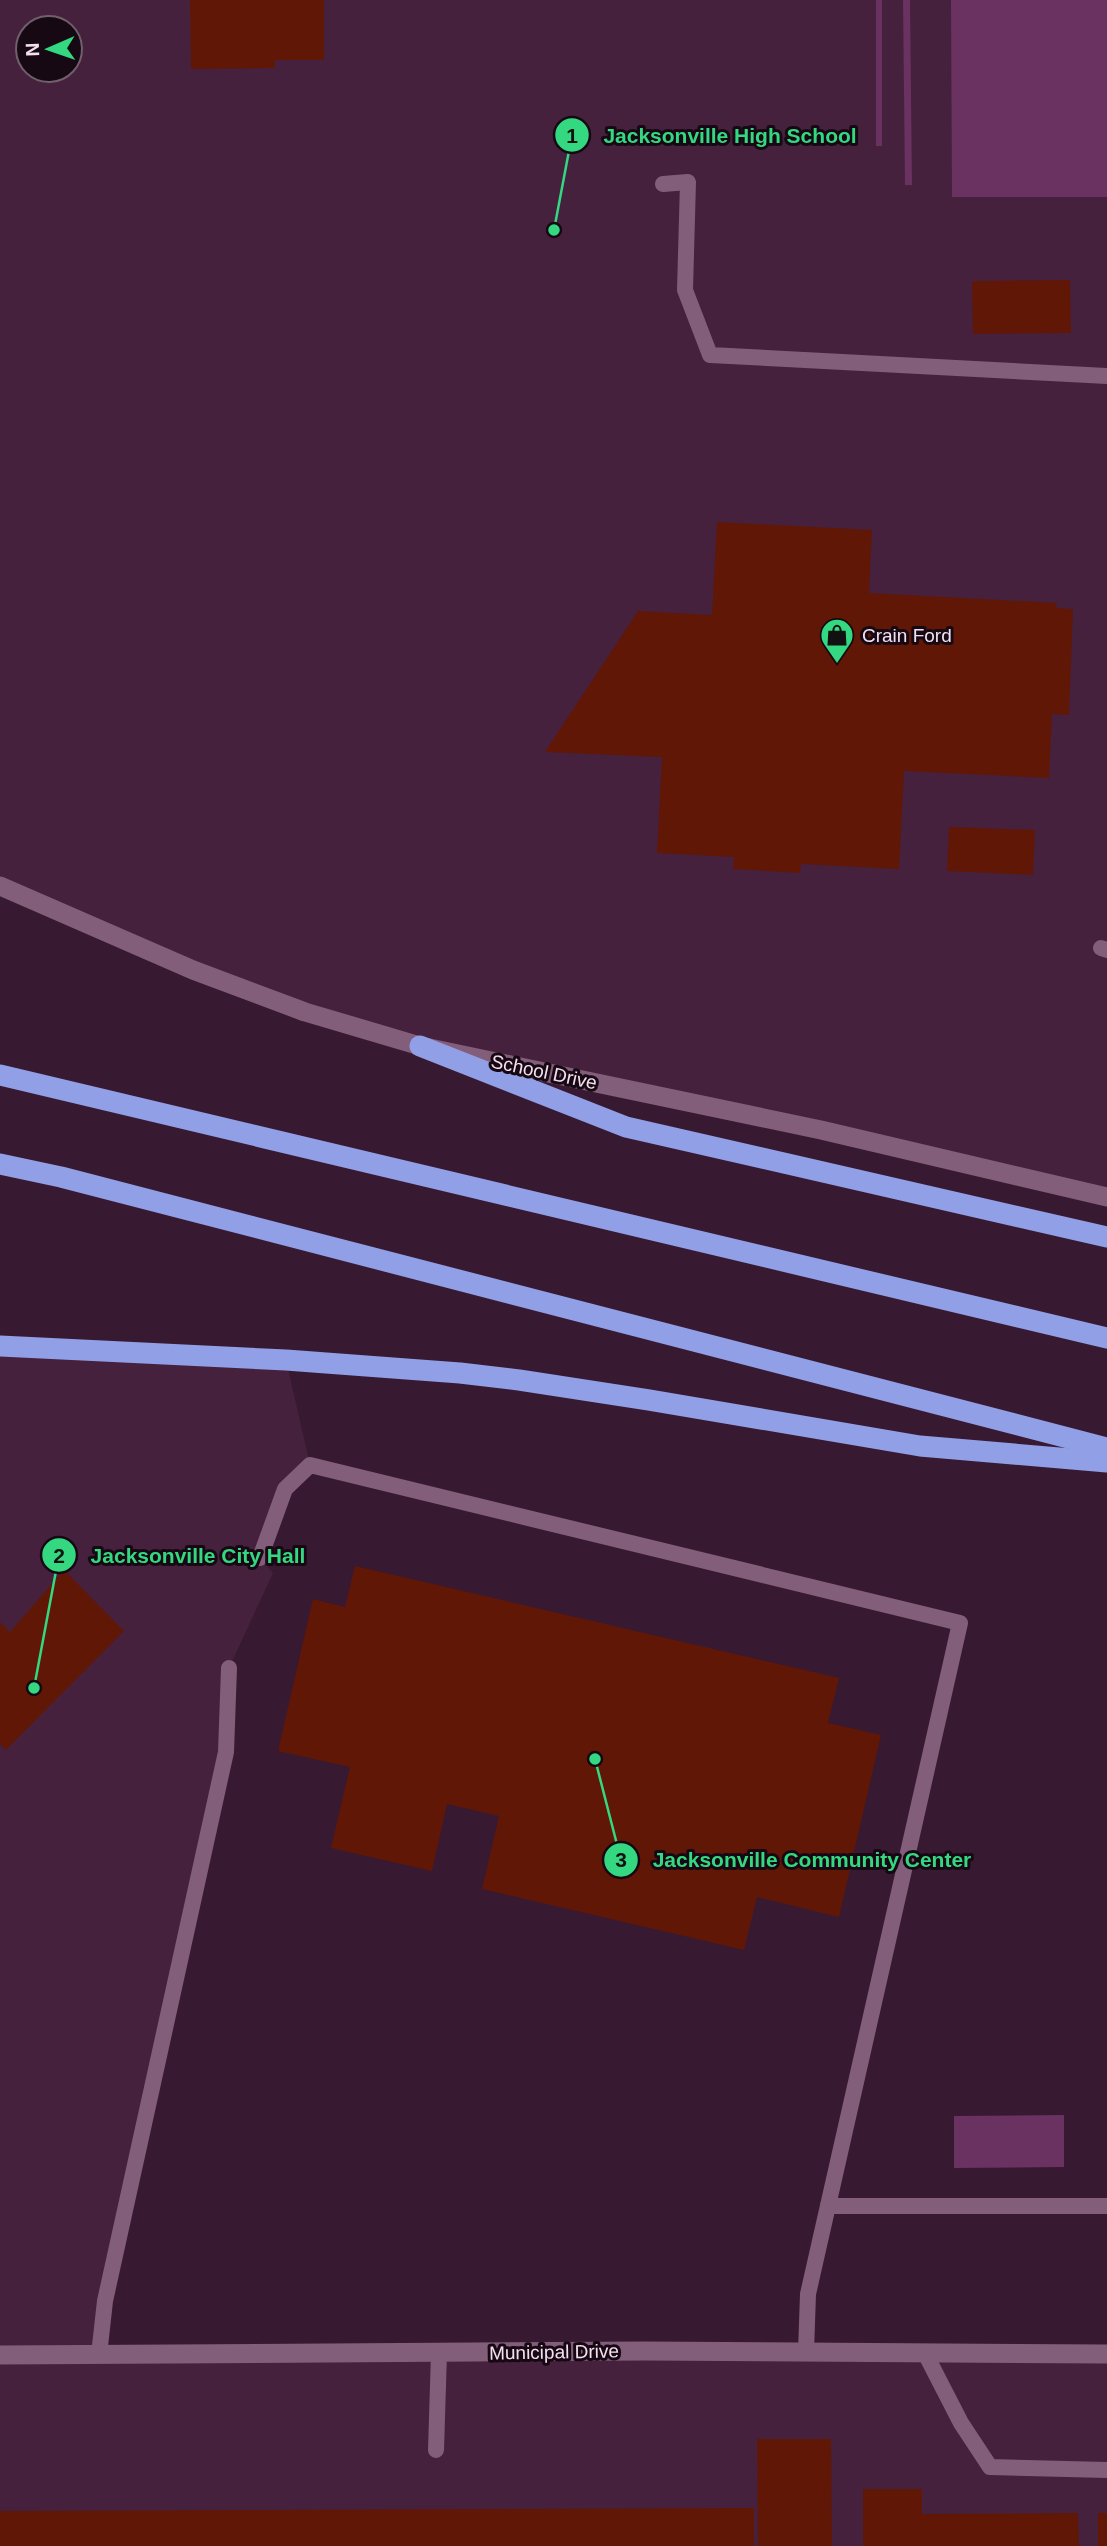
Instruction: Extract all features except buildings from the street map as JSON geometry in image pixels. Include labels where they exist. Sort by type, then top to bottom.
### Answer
[{"type":"highway","points":[[420,1046],[626,1127],[1107,1237]]},
{"type":"highway","points":[[0,1075],[1107,1338]]},
{"type":"highway","points":[[0,1164],[61,1177],[1107,1448]]},
{"type":"highway","points":[[0,1346],[286,1360],[460,1373],[636,1398],[920,1446],[1107,1462]]},
{"type":"street","name":"School Drive","points":[[0,886],[193,970],[305,1012],[420,1046],[821,1130],[1107,1197]]},
{"type":"street","name":"Municipal Drive","points":[[0,2355],[806,2352],[1107,2354]]},
{"type":"lane","points":[[663,184],[688,183],[685,290],[710,355],[1107,376]]},
{"type":"lane","points":[[260,1558],[285,1489],[310,1465],[960,1623],[808,2294],[806,2352]]},
{"type":"lane","points":[[99,2355],[105,2301],[226,1752],[229,1668]]},
{"type":"lane","points":[[828,2206],[1107,2206]]},
{"type":"lane","points":[[436,2450],[439,2353]]},
{"type":"lane","points":[[925,2353],[961,2423],[990,2467],[1107,2470]]},
{"type":"shaded area","points":[[0,0],[1107,0],[1107,1193],[305,1012],[0,886]]},
{"type":"shaded area","points":[[876,0],[882,0],[882,146],[876,146]]},
{"type":"shaded area","points":[[903,0],[910,0],[912,185],[905,185]]},
{"type":"shaded area","points":[[951,0],[1107,0],[1107,197],[952,197]]},
{"type":"shaded area","points":[[0,1346],[286,1360],[310,1465],[285,1489],[260,1558],[273,1573],[229,1668],[226,1752],[99,2354],[1107,2354],[1107,2546],[0,2546]]},
{"type":"shaded area","points":[[1064,2115],[1064,2167],[954,2168],[954,2116]]},
{"type":"place","name":"Jacksonville High School","points":[[554,230]]},
{"type":"place","name":"Crain Ford","points":[[837,665]]},
{"type":"place","name":"Jacksonville City Hall","points":[[34,1688]]},
{"type":"place","name":"Jacksonville Community Center","points":[[595,1759]]}]
